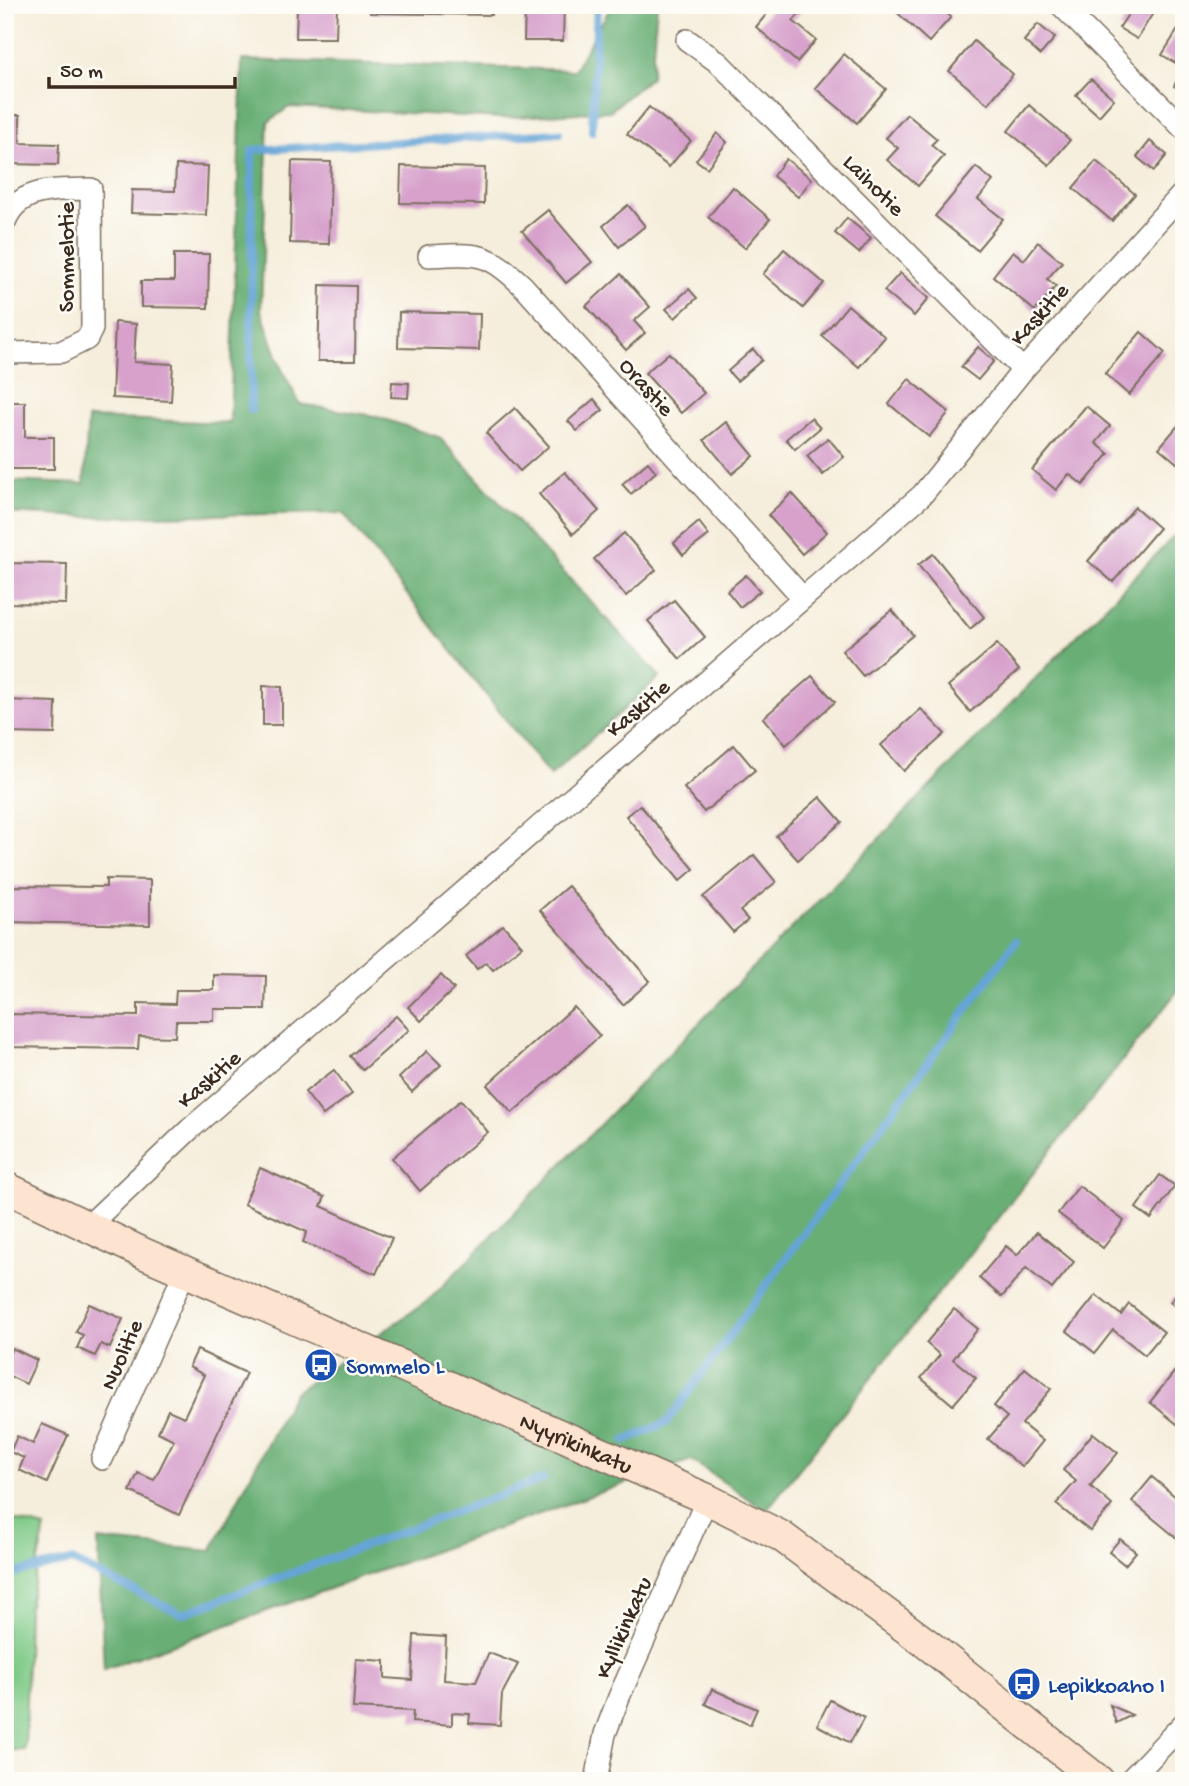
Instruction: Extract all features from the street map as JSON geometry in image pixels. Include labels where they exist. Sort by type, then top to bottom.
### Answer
[{"type":"street","points":[[1061,5],[1184,129]]},
{"type":"street","name":"Laihotie","points":[[687,40],[719,63],[1023,370]]},
{"type":"street","name":"Sommelotie","points":[[5,222],[9,212],[24,198],[43,190],[90,189],[92,329],[87,339],[61,352],[5,352]]},
{"type":"street","name":"Kaskitie","points":[[88,1226],[190,1129],[922,495],[1023,370],[1184,192]]},
{"type":"street","name":"Orastie","points":[[429,256],[466,254],[496,261],[523,286],[803,598]]},
{"type":"street","name":"Nyyrikinkatu","points":[[5,1187],[185,1271],[707,1499],[782,1536],[926,1643],[1098,1781]]},
{"type":"street","name":"Nuolitie","points":[[102,1459],[185,1271]]},
{"type":"street","name":"Kyllikinkatu","points":[[596,1781],[605,1734],[619,1697],[707,1499]]},
{"type":"street","points":[[1129,1781],[1184,1723]]},
{"type":"green space","points":[[612,5],[657,5],[651,77],[610,111],[501,118],[289,107],[268,122],[261,310],[282,370],[300,404],[375,416],[439,437],[660,677],[550,776],[343,513],[88,517],[5,513],[5,481],[84,484],[88,418],[230,423],[242,60],[574,70]]},
{"type":"green space","points":[[1184,526],[1184,983],[766,1511],[691,1460],[104,1669],[98,1540],[211,1551],[294,1393],[429,1300]]},
{"type":"green space","points":[[5,1518],[45,1528],[28,1609],[25,1750],[5,1750]]},
{"type":"building","points":[[297,5],[337,5],[336,38],[296,38]]},
{"type":"building","points":[[370,5],[491,5],[491,15],[370,13]]},
{"type":"building","points":[[525,5],[564,5],[563,41],[524,41]]},
{"type":"building","points":[[774,5],[807,5],[793,21],[816,40],[797,62],[756,27]]},
{"type":"building","points":[[889,5],[938,5],[951,17],[929,42]]},
{"type":"building","points":[[1123,5],[1158,5],[1137,39],[1119,28],[1131,10]]},
{"type":"building","points":[[1184,20],[1184,68],[1162,55]]},
{"type":"building","points":[[1038,24],[1055,38],[1040,55],[1024,41]]},
{"type":"building","points":[[974,41],[1013,74],[988,104],[949,71]]},
{"type":"building","points":[[844,54],[886,89],[857,123],[815,88]]},
{"type":"building","points":[[1184,69],[1184,93],[1174,86]]},
{"type":"building","points":[[1091,79],[1114,99],[1099,116],[1076,95]]},
{"type":"building","points":[[1029,105],[1070,140],[1049,165],[1008,131]]},
{"type":"building","points":[[649,107],[691,141],[669,167],[627,134]]},
{"type":"building","points":[[907,114],[937,139],[931,145],[944,156],[918,186],[887,160],[898,148],[886,138]]},
{"type":"building","points":[[5,115],[20,115],[20,143],[59,144],[58,165],[5,164]]},
{"type":"building","points":[[717,133],[727,142],[707,168],[696,160]]},
{"type":"building","points":[[1150,141],[1167,155],[1154,171],[1137,157]]},
{"type":"building","points":[[786,159],[812,179],[798,197],[773,176]]},
{"type":"building","points":[[292,161],[331,162],[329,244],[290,243]]},
{"type":"building","points":[[1096,161],[1135,194],[1112,221],[1073,188]]},
{"type":"building","points":[[176,165],[208,166],[206,215],[131,213],[132,190],[175,191]]},
{"type":"building","points":[[401,166],[485,168],[484,204],[400,203]]},
{"type":"building","points":[[976,167],[993,181],[978,199],[1003,219],[977,250],[935,216]]},
{"type":"building","points":[[733,187],[770,219],[745,248],[708,217]]},
{"type":"building","points":[[628,205],[645,226],[619,247],[603,226]]},
{"type":"building","points":[[548,210],[592,262],[566,283],[522,231]]},
{"type":"building","points":[[847,218],[871,238],[859,253],[835,233]]},
{"type":"building","points":[[1038,242],[1062,262],[1047,279],[1056,286],[1035,311],[993,276],[1013,251],[1024,260]]},
{"type":"building","points":[[784,249],[824,283],[803,308],[763,274]]},
{"type":"building","points":[[174,254],[209,254],[208,308],[141,307],[141,281],[174,281]]},
{"type":"building","points":[[900,273],[929,298],[914,316],[884,291]]},
{"type":"building","points":[[621,274],[650,307],[634,321],[645,333],[626,350],[586,306]]},
{"type":"building","points":[[320,285],[356,286],[355,361],[318,361]]},
{"type":"building","points":[[689,289],[697,298],[675,318],[666,309]]},
{"type":"building","points":[[848,305],[885,337],[859,367],[822,336]]},
{"type":"building","points":[[399,312],[480,314],[479,350],[398,348]]},
{"type":"building","points":[[115,322],[136,324],[134,362],[173,364],[171,401],[112,398]]},
{"type":"building","points":[[1141,332],[1165,353],[1129,395],[1105,374]]},
{"type":"building","points":[[978,347],[994,361],[978,380],[961,367]]},
{"type":"building","points":[[753,349],[762,360],[737,381],[728,371]]},
{"type":"building","points":[[669,353],[704,393],[681,413],[645,373]]},
{"type":"building","points":[[909,379],[949,412],[929,437],[889,404]]},
{"type":"building","points":[[392,382],[409,383],[408,398],[391,397]]},
{"type":"building","points":[[594,399],[603,410],[577,431],[568,421]]},
{"type":"building","points":[[5,402],[25,402],[25,437],[54,437],[54,469],[5,469]]},
{"type":"building","points":[[1086,406],[1110,426],[1096,443],[1109,454],[1083,485],[1069,474],[1056,490],[1032,470]]},
{"type":"building","points":[[515,408],[549,446],[520,471],[486,433]]},
{"type":"building","points":[[811,418],[820,428],[795,449],[786,439]]},
{"type":"building","points":[[726,422],[754,456],[732,474],[704,440]]},
{"type":"building","points":[[1180,423],[1184,426],[1184,469],[1159,448]]},
{"type":"building","points":[[828,438],[844,457],[823,475],[807,456]]},
{"type":"building","points":[[648,462],[656,472],[631,494],[622,484]]},
{"type":"building","points":[[565,472],[599,511],[573,534],[539,494]]},
{"type":"building","points":[[792,493],[827,532],[802,554],[768,515]]},
{"type":"building","points":[[1135,507],[1159,528],[1113,582],[1088,561]]},
{"type":"building","points":[[699,522],[709,535],[683,555],[674,543]]},
{"type":"building","points":[[624,533],[656,570],[626,596],[594,559]]},
{"type":"building","points":[[933,554],[984,617],[970,629],[918,565]]},
{"type":"building","points":[[5,563],[67,564],[66,604],[5,603]]},
{"type":"building","points":[[746,575],[760,591],[740,607],[727,591]]},
{"type":"building","points":[[674,600],[705,637],[680,659],[648,621]]},
{"type":"building","points":[[892,610],[913,635],[863,676],[842,651]]},
{"type":"building","points":[[997,644],[1019,670],[970,712],[948,686]]},
{"type":"building","points":[[812,676],[835,702],[786,745],[763,718]]},
{"type":"building","points":[[263,686],[282,687],[282,725],[263,725]]},
{"type":"building","points":[[5,700],[56,702],[55,734],[5,733]]},
{"type":"building","points":[[921,709],[945,734],[904,771],[881,745]]},
{"type":"building","points":[[734,745],[755,770],[704,812],[684,788]]},
{"type":"building","points":[[820,797],[842,822],[798,860],[776,836]]},
{"type":"building","points":[[640,805],[694,869],[680,881],[626,816]]},
{"type":"building","points":[[754,855],[776,882],[740,911],[748,920],[733,932],[703,897]]},
{"type":"building","points":[[106,879],[150,880],[150,925],[5,922],[5,886],[106,887]]},
{"type":"building","points":[[568,886],[650,981],[623,1005],[540,910]]},
{"type":"building","points":[[503,925],[522,946],[493,970],[486,962],[477,969],[466,956]]},
{"type":"building","points":[[214,975],[266,976],[265,1009],[214,1009],[214,1021],[176,1021],[175,1037],[139,1036],[138,1049],[5,1047],[5,1014],[138,1016],[138,1003],[175,1004],[176,990],[214,990]]},
{"type":"building","points":[[441,975],[454,989],[421,1021],[408,1007]]},
{"type":"building","points":[[574,1007],[600,1036],[512,1113],[487,1085]]},
{"type":"building","points":[[396,1016],[409,1030],[363,1070],[350,1056]]},
{"type":"building","points":[[427,1051],[441,1065],[412,1092],[399,1078]]},
{"type":"building","points":[[334,1070],[352,1094],[323,1115],[305,1092]]},
{"type":"building","points":[[461,1100],[488,1132],[420,1191],[392,1158]]},
{"type":"building","points":[[260,1168],[325,1197],[321,1206],[392,1238],[376,1274],[303,1242],[307,1232],[244,1204]]},
{"type":"building","points":[[1160,1175],[1175,1186],[1151,1219],[1136,1208]]},
{"type":"building","points":[[1079,1186],[1124,1221],[1103,1248],[1058,1213]]},
{"type":"building","points":[[1037,1232],[1074,1262],[1052,1289],[1026,1268],[1002,1297],[979,1278],[1006,1246],[1017,1255]]},
{"type":"building","points":[[1181,1290],[1184,1292],[1184,1314],[1170,1302]]},
{"type":"building","points":[[1096,1295],[1121,1315],[1129,1304],[1164,1332],[1145,1355],[1113,1330],[1095,1353],[1067,1331]]},
{"type":"building","points":[[89,1304],[123,1319],[110,1348],[101,1344],[95,1356],[77,1348],[83,1335],[76,1332]]},
{"type":"building","points":[[954,1309],[978,1329],[953,1359],[976,1378],[953,1405],[921,1378],[940,1355],[926,1343]]},
{"type":"building","points":[[12,1348],[37,1360],[26,1384],[5,1374],[5,1362]]},
{"type":"building","points":[[197,1350],[246,1373],[179,1515],[130,1491],[138,1473],[154,1480],[174,1440],[158,1432],[168,1410],[184,1417],[204,1375],[189,1367]]},
{"type":"building","points":[[1179,1366],[1184,1370],[1184,1416],[1177,1424],[1150,1402]]},
{"type":"building","points":[[1025,1368],[1051,1389],[1022,1424],[1043,1441],[1022,1467],[988,1439],[1007,1417],[994,1406]]},
{"type":"building","points":[[42,1424],[68,1435],[47,1483],[19,1470],[24,1458],[10,1452],[17,1436],[33,1444]]},
{"type":"building","points":[[1093,1433],[1118,1453],[1090,1486],[1112,1505],[1090,1531],[1056,1504],[1076,1481],[1063,1470]]},
{"type":"building","points":[[1152,1477],[1184,1504],[1184,1544],[1132,1501]]},
{"type":"building","points":[[1120,1539],[1136,1552],[1125,1565],[1109,1552]]},
{"type":"building","points":[[414,1635],[446,1637],[444,1680],[476,1682],[489,1653],[518,1664],[502,1694],[500,1725],[469,1723],[470,1714],[452,1713],[452,1725],[412,1722],[413,1711],[353,1708],[356,1659],[385,1661],[385,1678],[412,1680]]},
{"type":"building","points":[[712,1689],[757,1709],[750,1725],[705,1704]]},
{"type":"building","points":[[830,1700],[864,1718],[850,1743],[817,1725]]},
{"type":"building","points":[[1110,1705],[1132,1715],[1116,1723]]},
{"type":"building","points":[[687,1775],[701,1777],[701,1781],[687,1781]]},
{"type":"waterway","points":[[592,131],[597,5]]},
{"type":"waterway","points":[[251,410],[252,150],[559,133]]},
{"type":"waterway","points":[[625,1441],[667,1422],[1016,941]]},
{"type":"waterway","points":[[5,1575],[72,1561],[182,1614],[543,1479]]},
{"type":"place","name":"Sommelo L","points":[[321,1365]]},
{"type":"place","name":"Lepikkoaho I","points":[[1024,1684]]}]
